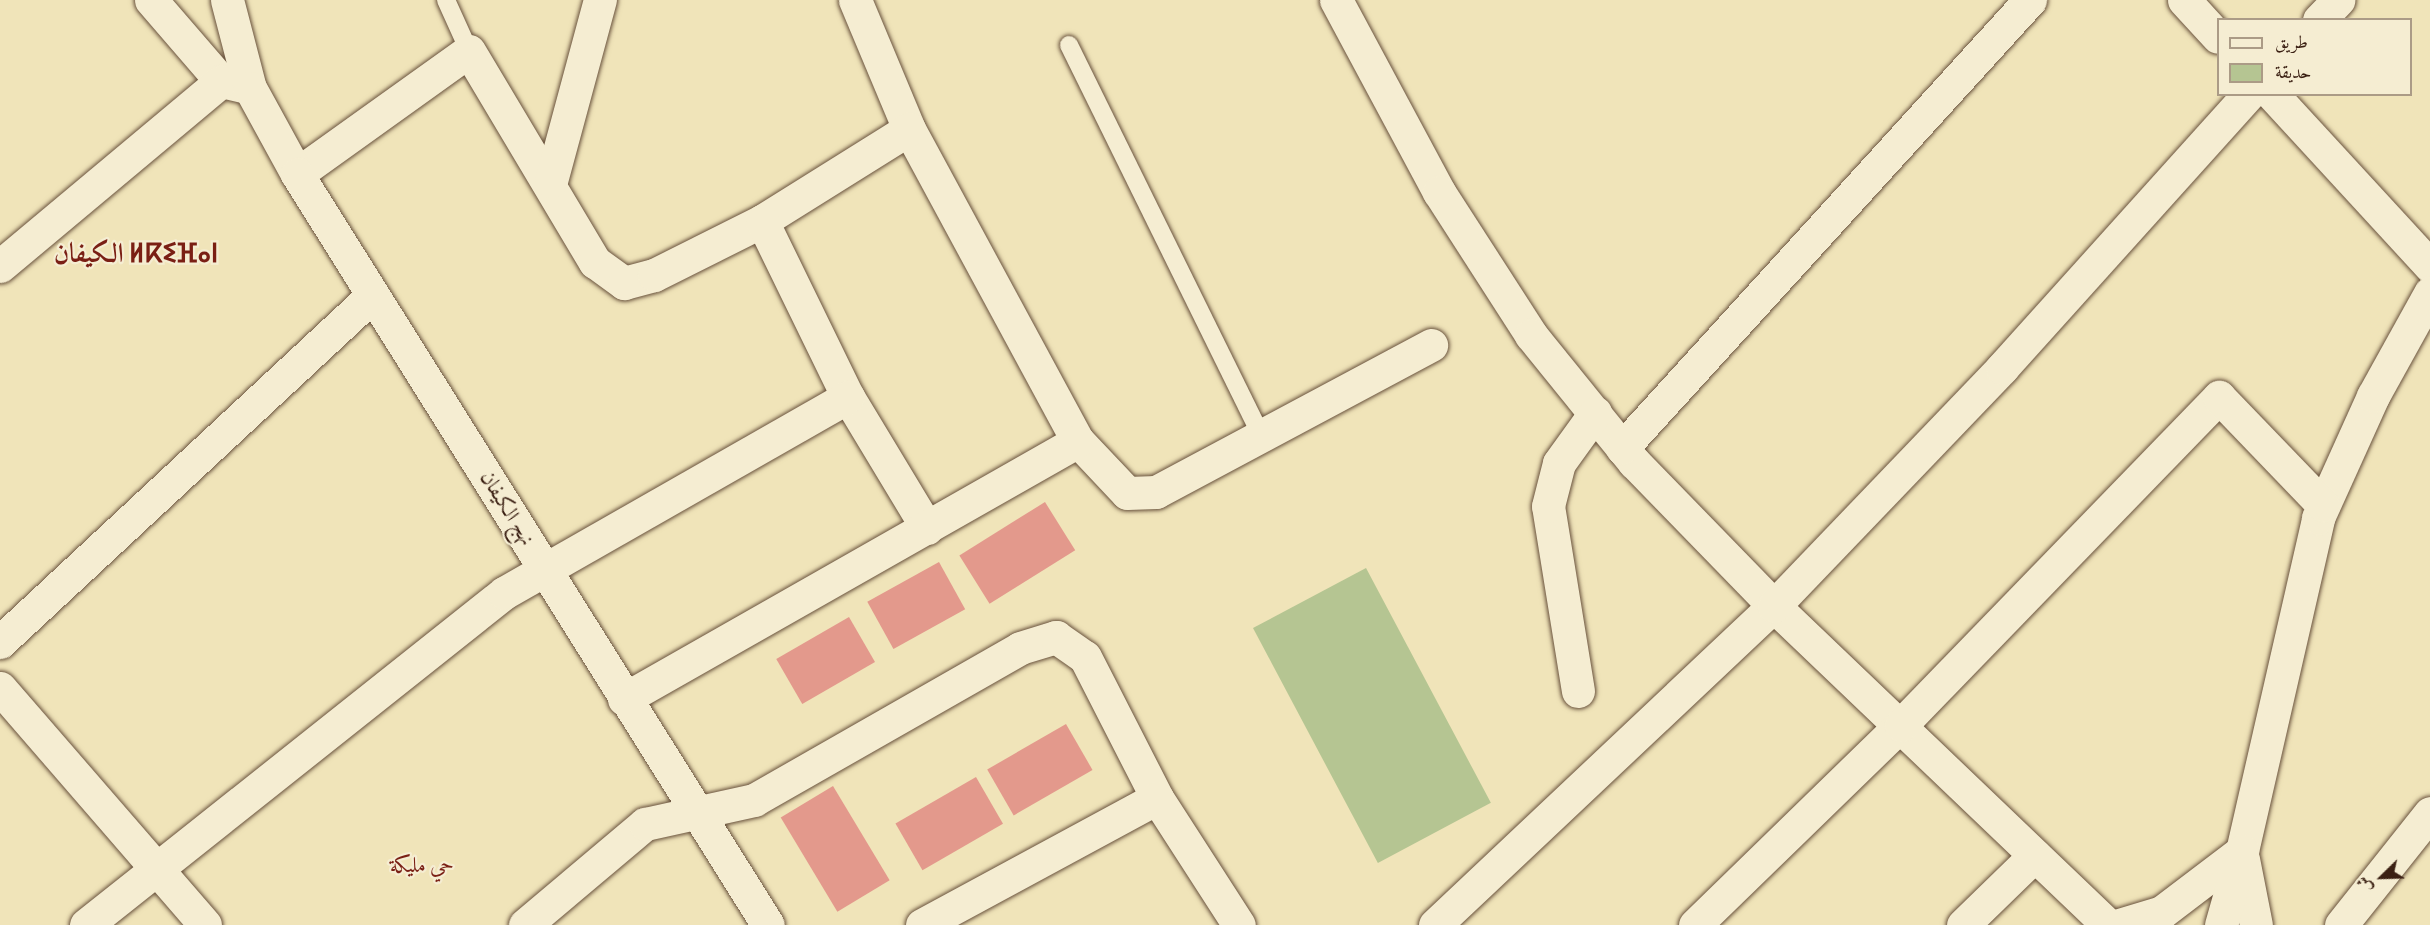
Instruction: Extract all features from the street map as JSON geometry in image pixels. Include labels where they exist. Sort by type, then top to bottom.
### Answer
[{"type":"street","points":[[151,0],[236,85]]},
{"type":"street","points":[[227,0],[236,85]]},
{"type":"street","points":[[551,181],[600,0]]},
{"type":"street","points":[[855,0],[909,129],[1078,441],[1127,493],[1156,492],[1260,434],[1431,345]]},
{"type":"street","points":[[1336,0],[1438,192],[1531,335],[1622,448],[1774,606],[2108,925]]},
{"type":"street","points":[[2184,0],[2217,36]]},
{"type":"street","points":[[2321,18],[2338,0]]},
{"type":"street","points":[[1622,448],[2017,4]]},
{"type":"street","points":[[297,174],[470,51],[551,181],[595,262],[624,283],[654,275],[762,221],[909,129]]},
{"type":"street","points":[[0,266],[236,85]]},
{"type":"street","name":"نهج الكيفان","points":[[236,85],[297,174],[374,295],[696,815],[768,925]]},
{"type":"street","points":[[1435,925],[1774,606],[2002,368],[2247,96]]},
{"type":"street","points":[[2274,96],[2430,266]]},
{"type":"street","points":[[762,221],[848,397],[927,528]]},
{"type":"street","points":[[2221,925],[2242,851],[2323,506],[2373,396],[2430,293]]},
{"type":"street","points":[[0,642],[374,295]]},
{"type":"street","points":[[86,925],[504,594],[848,397]]},
{"type":"street","points":[[1695,925],[1901,725],[2219,397],[2323,506]]},
{"type":"street","points":[[1578,691],[1548,506],[1558,462],[1595,413]]},
{"type":"street","points":[[624,699],[1078,441]]},
{"type":"street","points":[[525,925],[645,824],[696,815],[754,800],[1020,648],[1056,637],[1085,657],[1158,798],[1239,925]]},
{"type":"street","points":[[0,688],[159,865],[205,925]]},
{"type":"street","points":[[922,925],[1158,798]]},
{"type":"street","points":[[2341,925],[2430,813]]},
{"type":"street","points":[[2119,925],[2162,912],[2242,851]]},
{"type":"street","points":[[2242,851],[2256,925]]},
{"type":"street","points":[[1963,925],[2035,855]]},
{"type":"lane","points":[[446,0],[470,51]]},
{"type":"lane","points":[[1069,45],[1260,434]]},
{"type":"green space","points":[[1366,568],[1491,803],[1378,863],[1253,628]]},
{"type":"building","points":[[1045,502],[1075,550],[990,604],[959,556]]},
{"type":"building","points":[[939,562],[965,609],[893,649],[867,602]]},
{"type":"building","points":[[849,617],[875,662],[802,704],[776,659]]},
{"type":"building","points":[[1066,724],[1092,770],[1014,815],[987,770]]},
{"type":"building","points":[[976,777],[1003,824],[922,870],[895,824]]},
{"type":"building","points":[[833,786],[890,880],[837,912],[781,817]]},
{"type":"district","name":"الكيفان ⵍⴽⵉⴼⴰⵏ","points":[[136,256]]},
{"type":"district","name":"حي مليكة","points":[[422,867]]}]
